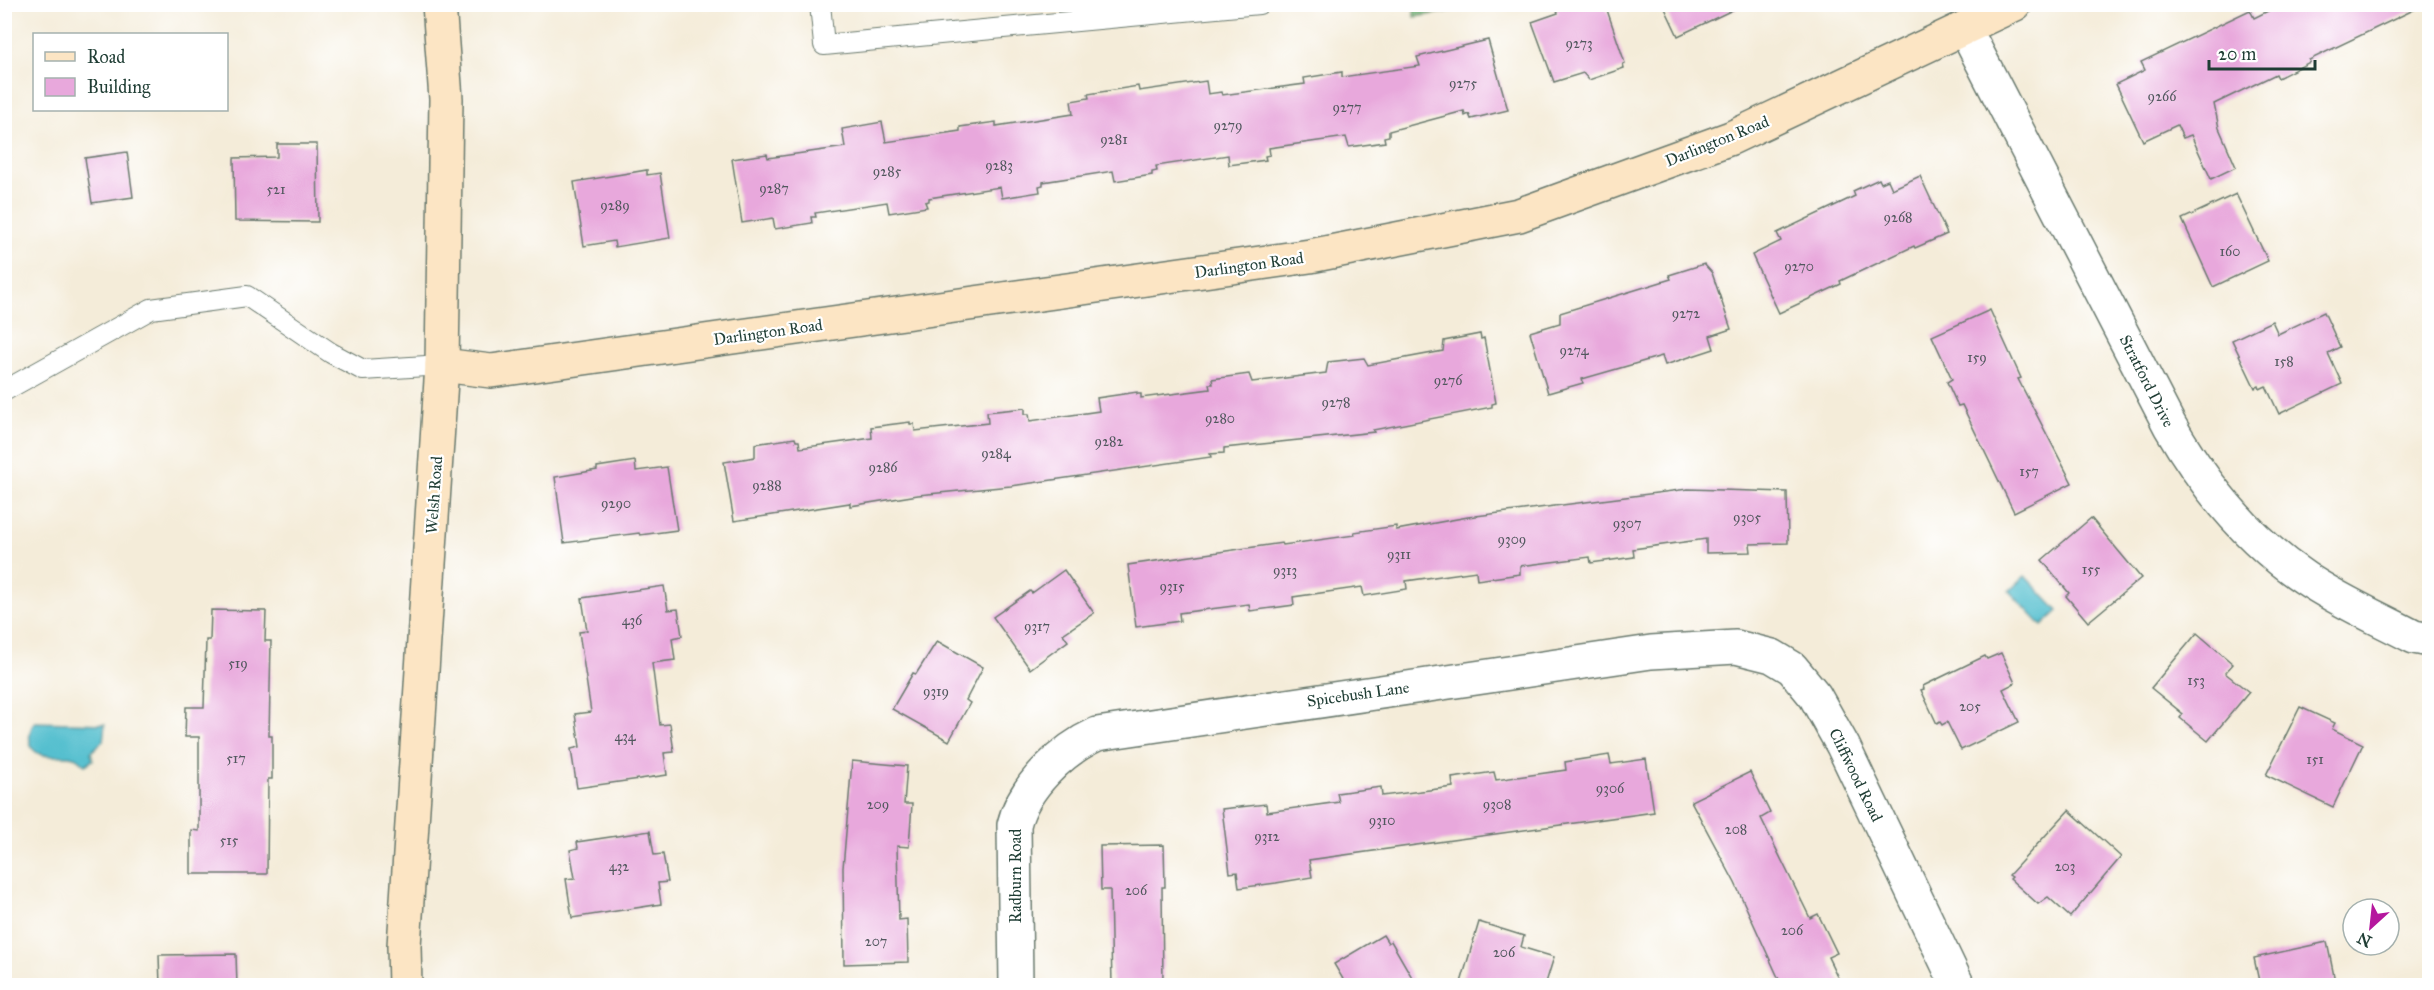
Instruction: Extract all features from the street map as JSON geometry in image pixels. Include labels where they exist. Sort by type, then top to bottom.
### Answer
[{"type":"street","name":"Welsh Road","points":[[405,986],[404,946],[442,365],[446,99],[439,4]]},
{"type":"street","name":"Darlington Road","points":[[442,365],[492,371],[1310,256],[1519,215],[1731,138],[2015,4]]},
{"type":"street","name":"Stratford Drive","points":[[1965,29],[2165,416],[2191,461],[2252,536],[2275,556],[2306,579],[2414,637],[2430,640]]},
{"type":"street","name":"Cliffwood Road","points":[[1688,649],[1736,647],[1772,656],[1792,668],[1815,696],[1843,746],[1958,986]]},
{"type":"street","name":"Spicebush Lane","points":[[1044,775],[1086,739],[1110,730],[1639,653],[1688,649]]},
{"type":"street","name":"Radburn Road","points":[[1016,986],[1014,825],[1018,808],[1044,775]]},
{"type":"lane","points":[[820,4],[824,45],[1259,4]]},
{"type":"lane","points":[[4,391],[151,309],[247,296],[331,353],[363,370],[442,365]]},
{"type":"green space","points":[[1414,4],[1487,5],[1414,17]]},
{"type":"water","points":[[2025,576],[2058,611],[2042,626],[2009,591]]},
{"type":"water","points":[[35,722],[105,724],[103,741],[91,752],[93,760],[85,765],[74,757],[40,754],[35,752],[30,744],[31,730]]},
{"type":"building","points":[[1555,4],[1605,4],[1625,63],[1624,68],[1589,80],[1583,73],[1554,82],[1532,22],[1558,13]]},
{"type":"building","points":[[1663,4],[1745,4],[1678,36]]},
{"type":"building","points":[[2282,4],[2426,4],[2309,60],[2310,62],[2278,78],[2276,74],[2214,104],[2219,128],[2236,167],[2211,179],[2191,135],[2183,138],[2177,125],[2143,141],[2116,84],[2145,70],[2141,62],[2250,10],[2254,18]]},
{"type":"building","points":[[1488,40],[1508,110],[1471,119],[1469,114],[1465,116],[1464,111],[1389,131],[1389,136],[1384,137],[1385,142],[1349,147],[1346,137],[1269,148],[1270,155],[1265,156],[1266,160],[1229,165],[1228,155],[1156,166],[1157,171],[1152,172],[1152,175],[1115,181],[1113,171],[1043,182],[1043,185],[1039,186],[1040,192],[1002,198],[1000,187],[929,198],[929,201],[925,202],[927,207],[889,213],[887,202],[815,213],[816,217],[811,217],[812,223],[775,229],[773,218],[742,223],[732,159],[767,154],[768,158],[845,147],[842,129],[882,122],[886,142],[960,131],[960,127],[996,122],[996,126],[1073,114],[1071,101],[1089,98],[1088,94],[1138,86],[1139,91],[1206,81],[1208,94],[1221,92],[1222,95],[1305,84],[1304,78],[1342,72],[1342,77],[1420,66],[1417,57]]},
{"type":"building","points":[[277,144],[317,144],[318,222],[235,221],[234,158],[277,157]]},
{"type":"building","points":[[127,152],[133,197],[92,203],[85,158]]},
{"type":"building","points":[[647,170],[647,175],[660,173],[670,238],[615,247],[614,241],[584,246],[574,182]]},
{"type":"building","points":[[1920,176],[1947,234],[1915,248],[1914,246],[1779,313],[1752,255],[1781,241],[1777,233],[1855,196],[1853,191],[1879,179],[1881,183],[1888,180],[1892,189]]},
{"type":"building","points":[[2236,194],[2268,261],[2213,287],[2182,219]]},
{"type":"building","points":[[1704,264],[1712,273],[1731,329],[1710,336],[1714,349],[1665,365],[1662,356],[1582,379],[1583,383],[1548,393],[1530,332],[1560,323],[1560,313],[1671,279],[1669,275]]},
{"type":"building","points":[[1990,310],[2021,378],[2018,379],[2072,483],[2014,512],[1962,405],[1958,406],[1947,382],[1952,379],[1932,336]]},
{"type":"building","points":[[2324,312],[2340,347],[2328,353],[2342,384],[2279,414],[2266,386],[2260,389],[2259,386],[2255,388],[2232,340],[2272,321],[2278,334]]},
{"type":"building","points":[[1480,334],[1481,339],[1484,338],[1496,403],[1492,404],[1492,407],[1373,430],[1374,432],[1224,448],[1224,453],[1210,454],[1211,457],[1011,486],[918,495],[850,506],[850,503],[734,521],[724,462],[755,457],[755,444],[795,438],[799,441],[800,448],[872,438],[871,427],[910,422],[914,424],[915,431],[988,423],[987,412],[1025,408],[1025,414],[1029,414],[1030,421],[1099,411],[1097,398],[1137,392],[1141,394],[1141,398],[1210,389],[1209,384],[1213,384],[1212,379],[1249,374],[1252,382],[1326,373],[1328,362],[1364,358],[1368,365],[1443,351],[1444,341]]},
{"type":"building","points":[[635,461],[636,471],[667,467],[677,530],[564,543],[555,477]]},
{"type":"building","points":[[1688,489],[1787,492],[1788,543],[1750,544],[1751,552],[1706,553],[1706,539],[1633,549],[1634,557],[1591,563],[1590,557],[1520,566],[1520,574],[1477,580],[1476,571],[1406,581],[1407,589],[1364,596],[1362,587],[1293,597],[1294,605],[1250,611],[1249,604],[1179,613],[1180,621],[1136,627],[1128,565],[1355,535],[1354,532],[1396,526],[1396,530],[1468,517]]},
{"type":"building","points":[[2091,518],[2141,578],[2088,622],[2066,596],[2069,593],[2042,560]]},
{"type":"building","points":[[1064,570],[1094,613],[1063,634],[1068,641],[1030,669],[993,617]]},
{"type":"building","points":[[664,586],[668,610],[678,609],[682,636],[672,638],[675,660],[652,663],[660,725],[670,724],[674,752],[664,753],[667,775],[577,788],[571,749],[580,747],[575,714],[591,712],[579,632],[587,631],[582,598]]},
{"type":"building","points":[[211,610],[266,611],[265,641],[271,641],[269,736],[272,736],[272,779],[268,779],[267,874],[191,874],[191,830],[199,831],[199,737],[185,737],[186,707],[204,707],[206,640],[210,640]]},
{"type":"building","points":[[2197,633],[2233,664],[2225,673],[2249,692],[2208,741],[2180,718],[2183,714],[2151,688]]},
{"type":"building","points":[[937,641],[983,667],[966,700],[970,703],[949,741],[892,709],[913,673],[916,674]]},
{"type":"building","points":[[2001,653],[2015,683],[2003,689],[2019,722],[1961,750],[1947,722],[1942,725],[1940,722],[1937,724],[1921,690],[1924,689],[1923,686],[1985,656],[1987,659]]},
{"type":"building","points":[[2300,707],[2335,723],[2332,729],[2363,744],[2333,807],[2266,775]]},
{"type":"building","points":[[1609,755],[1611,764],[1646,759],[1654,812],[1309,860],[1312,877],[1276,883],[1239,888],[1237,872],[1230,873],[1222,809],[1266,804],[1267,812],[1339,802],[1337,793],[1381,787],[1382,796],[1453,787],[1452,778],[1494,772],[1496,780],[1566,770],[1565,762]]},
{"type":"building","points":[[852,761],[907,766],[904,804],[912,804],[909,847],[897,846],[899,920],[907,919],[908,962],[844,964],[843,868]]},
{"type":"building","points":[[1750,772],[1770,813],[1761,818],[1810,918],[1818,914],[1837,953],[1828,957],[1842,986],[1782,986],[1735,883],[1691,801]]},
{"type":"building","points":[[2069,810],[2121,857],[2070,917],[2048,897],[2038,904],[2010,879],[2012,877],[2009,875]]},
{"type":"building","points":[[650,831],[654,855],[663,854],[668,882],[658,883],[661,904],[572,918],[566,879],[575,878],[570,850],[578,848],[577,842]]},
{"type":"building","points":[[1164,845],[1163,986],[1112,986],[1110,890],[1101,890],[1100,846]]},
{"type":"building","points":[[1479,922],[1524,936],[1521,947],[1554,957],[1545,986],[1460,986]]},
{"type":"building","points":[[1383,935],[1388,943],[1391,941],[1417,986],[1347,986],[1334,964]]},
{"type":"building","points":[[2327,942],[2336,986],[2260,986],[2254,958]]},
{"type":"building","points":[[236,954],[237,986],[160,986],[159,955]]}]
